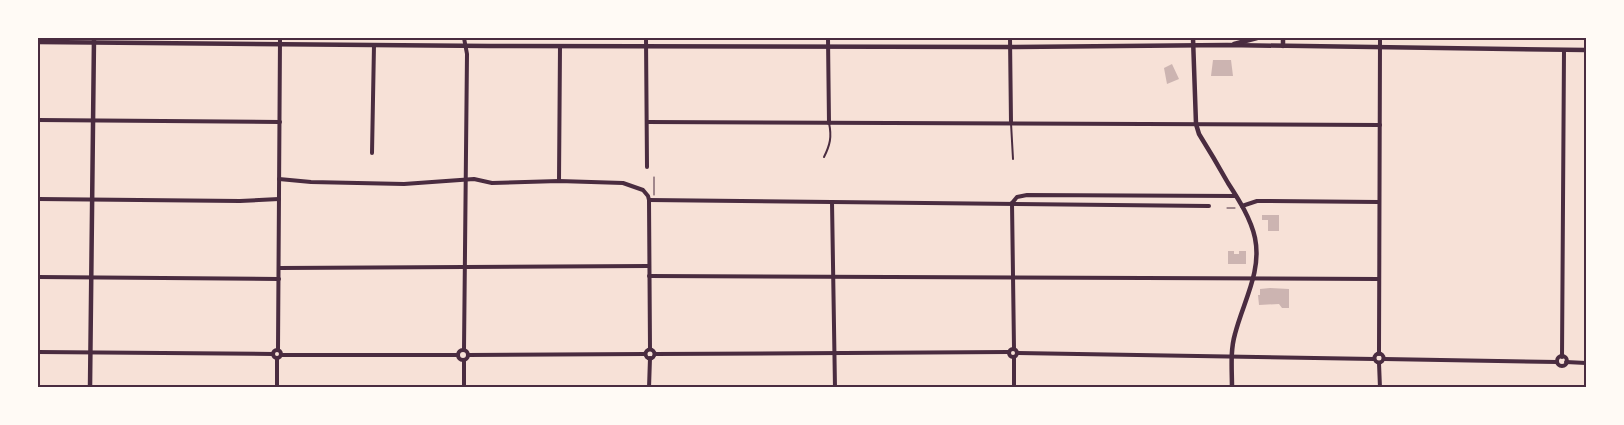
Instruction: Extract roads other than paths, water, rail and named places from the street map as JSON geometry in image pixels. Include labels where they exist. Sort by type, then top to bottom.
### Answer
[{"type":"street","points":[[280,38],[278,350],[282,355]]},
{"type":"street","points":[[464,38],[466,180],[464,350],[468,355]]},
{"type":"street","points":[[646,38],[647,168]]},
{"type":"street","points":[[828,38],[829,123]]},
{"type":"street","points":[[1010,38],[1010,123]]},
{"type":"street","points":[[1193,38],[1196,124],[1242,206],[1255,240],[1256,261],[1254,278],[1235,334],[1232,357],[1232,388]]},
{"type":"street","points":[[1227,45],[1257,38]]},
{"type":"street","points":[[1283,38],[1284,46]]},
{"type":"street","points":[[1379,354],[1380,38]]},
{"type":"street","points":[[90,388],[94,40]]},
{"type":"street","points":[[38,42],[94,40],[465,46],[828,47],[1227,45],[1586,50]]},
{"type":"street","points":[[372,153],[374,45]]},
{"type":"street","points":[[559,181],[560,46]]},
{"type":"street","points":[[1564,50],[1562,357],[1565,358],[1566,362]]},
{"type":"street","points":[[38,120],[280,122]]},
{"type":"street","points":[[647,122],[1380,125]]},
{"type":"street","points":[[279,179],[311,182],[404,184],[466,180],[492,183],[559,181],[622,183],[643,190],[650,200],[650,349]]},
{"type":"street","points":[[1018,353],[1014,348],[1012,203],[1017,198],[1027,195],[1236,196]]},
{"type":"street","points":[[38,199],[240,201],[279,199]]},
{"type":"street","points":[[650,200],[1209,206]]},
{"type":"street","points":[[1242,206],[1257,201],[1379,202]]},
{"type":"street","points":[[832,202],[835,388]]},
{"type":"street","points":[[279,268],[649,266]]},
{"type":"street","points":[[649,276],[1379,279]]},
{"type":"street","points":[[38,277],[279,279]]},
{"type":"street","points":[[650,358],[655,354],[1009,352],[1014,348]]},
{"type":"street","points":[[645,354],[650,349]]},
{"type":"street","points":[[650,349],[654,350],[655,354]]},
{"type":"street","points":[[38,352],[273,354],[278,350]]},
{"type":"street","points":[[458,355],[460,351],[464,350]]},
{"type":"street","points":[[1009,352],[1010,356],[1014,357]]},
{"type":"street","points":[[1014,388],[1014,357],[1018,353],[1374,359],[1379,363]]},
{"type":"street","points":[[273,354],[277,358],[277,388]]},
{"type":"street","points":[[468,355],[645,354],[650,358]]},
{"type":"street","points":[[1379,354],[1384,359]]},
{"type":"street","points":[[1374,359],[1379,354]]},
{"type":"street","points":[[277,358],[282,355],[458,355]]},
{"type":"street","points":[[458,355],[460,359],[464,360]]},
{"type":"street","points":[[464,388],[464,360],[468,355]]},
{"type":"street","points":[[1557,362],[1558,358],[1562,357]]},
{"type":"street","points":[[649,388],[650,358]]},
{"type":"street","points":[[1379,363],[1384,359],[1557,362],[1564,366],[1566,362]]},
{"type":"street","points":[[1566,362],[1586,363]]},
{"type":"street","points":[[1379,363],[1380,388]]},
{"type":"lane","points":[[824,158],[830,145],[831,132],[829,123]]},
{"type":"lane","points":[[1010,123],[1013,159]]}]
